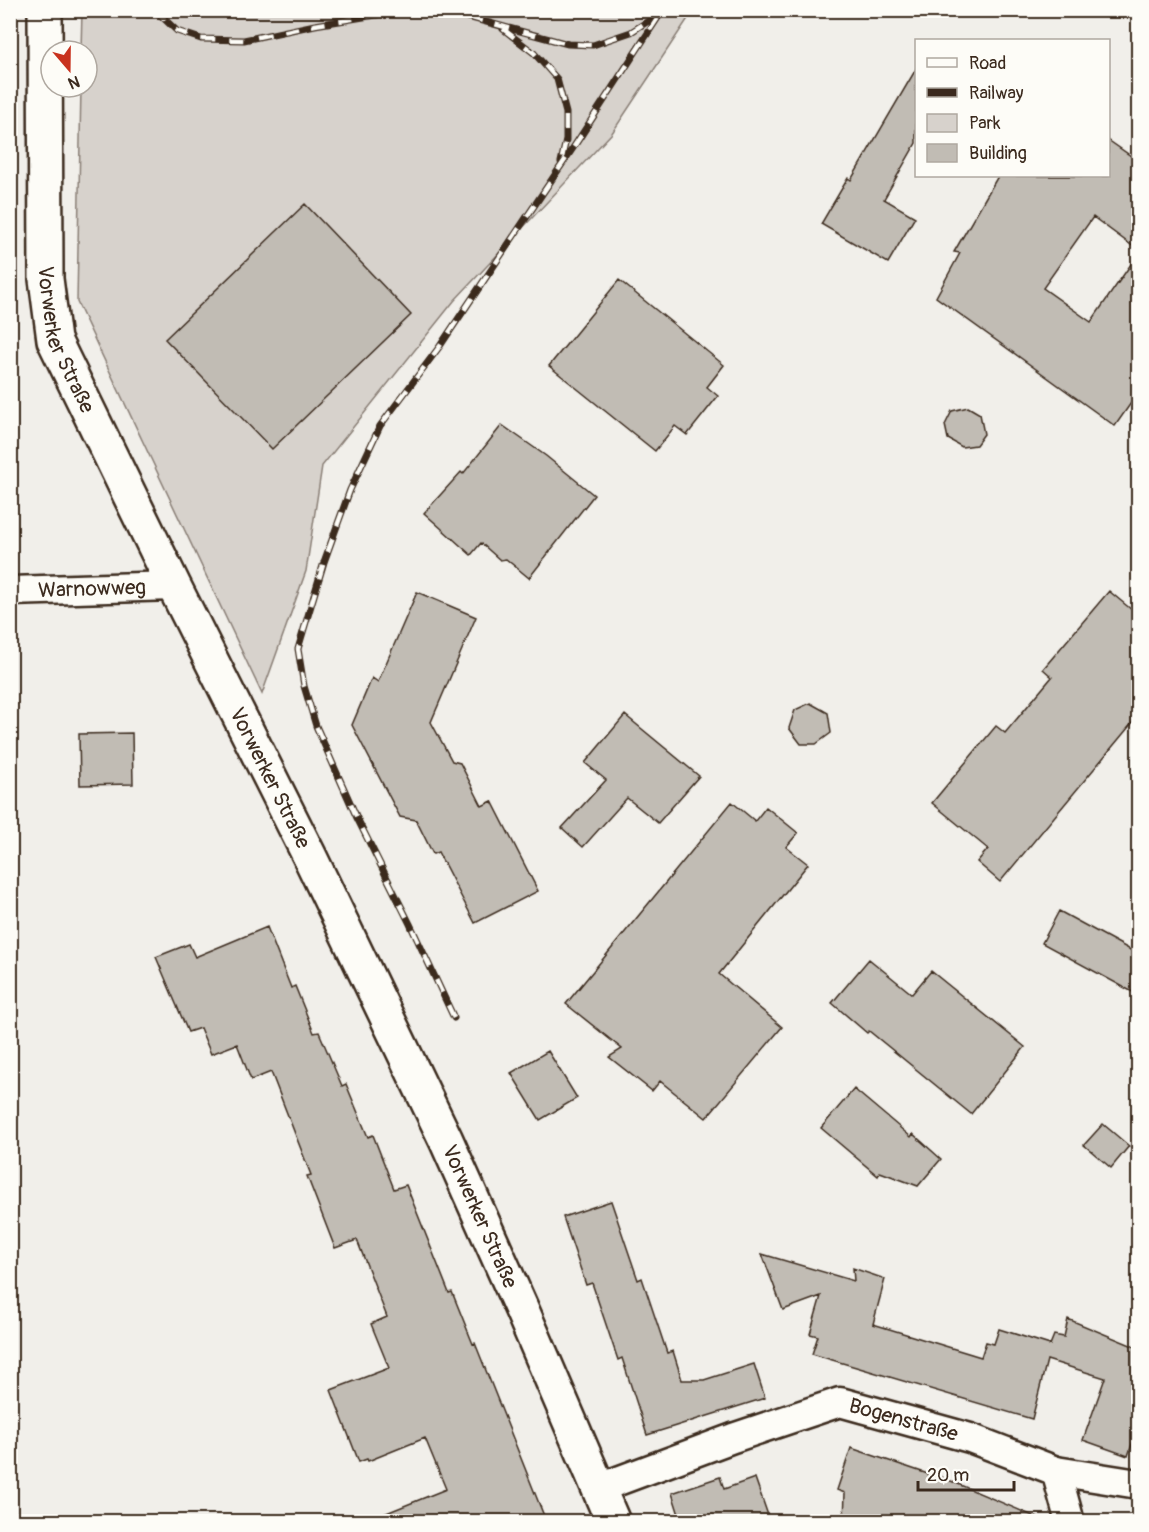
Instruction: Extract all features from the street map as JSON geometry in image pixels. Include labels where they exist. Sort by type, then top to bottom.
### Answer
[{"type":"street","name":"Vorwerker Straße","points":[[45,10],[46,279],[54,340],[309,855],[446,1140],[613,1521]]},
{"type":"street","name":"Warnowweg","points":[[10,591],[174,586]]},
{"type":"street","name":"Bogenstraße","points":[[600,1488],[734,1438],[840,1402],[970,1438],[1056,1471],[1138,1484]]},
{"type":"street","points":[[1056,1471],[1070,1521]]},
{"type":"green space","points":[[82,11],[693,11],[612,133],[454,301],[322,466],[306,571],[262,694],[77,302],[81,99],[99,99],[99,39],[81,39]]},
{"type":"building","points":[[915,71],[915,145],[884,199],[915,217],[888,263],[821,224],[848,178],[851,180]]},
{"type":"building","points":[[1110,141],[1138,161],[1138,250],[1093,217],[1043,288],[1091,322],[1138,254],[1138,393],[1115,426],[936,297],[960,253],[954,252],[997,177],[1110,177]]},
{"type":"building","points":[[305,204],[411,315],[272,449],[165,339]]},
{"type":"building","points":[[619,280],[724,365],[707,387],[718,396],[687,435],[675,426],[655,451],[549,366]]},
{"type":"building","points":[[968,407],[980,414],[984,434],[976,445],[962,447],[948,439],[945,425],[952,411]]},
{"type":"building","points":[[502,425],[546,456],[594,495],[529,578],[506,559],[500,560],[481,543],[471,555],[424,513],[461,472],[463,474]]},
{"type":"building","points":[[1109,591],[1138,615],[1138,716],[1000,882],[977,862],[988,849],[932,803],[996,726],[1005,733],[1052,677],[1043,669]]},
{"type":"building","points":[[417,592],[476,617],[431,722],[452,761],[460,763],[482,806],[492,801],[538,891],[475,923],[438,852],[433,854],[416,820],[400,817],[352,725],[372,678],[378,682]]},
{"type":"building","points":[[810,703],[828,713],[831,733],[816,744],[801,744],[789,728],[795,710]]},
{"type":"building","points":[[625,715],[699,776],[658,823],[627,798],[583,847],[562,828],[606,780],[585,763]]},
{"type":"building","points":[[132,733],[133,784],[80,785],[79,734]]},
{"type":"building","points":[[732,802],[755,821],[766,807],[798,833],[786,847],[808,864],[719,974],[782,1027],[706,1118],[660,1081],[652,1091],[609,1057],[622,1049],[566,1004]]},
{"type":"building","points":[[1059,911],[1138,954],[1138,995],[1042,943]]},
{"type":"building","points":[[267,927],[291,988],[295,986],[314,1033],[319,1032],[342,1086],[346,1084],[368,1137],[373,1135],[394,1189],[406,1185],[449,1293],[452,1292],[473,1344],[475,1343],[546,1521],[369,1521],[446,1489],[425,1438],[368,1461],[367,1459],[359,1462],[331,1390],[389,1368],[371,1324],[387,1317],[357,1240],[335,1248],[307,1176],[311,1175],[271,1072],[251,1080],[237,1044],[211,1054],[200,1028],[188,1032],[156,957],[189,944],[195,957]]},
{"type":"building","points":[[869,959],[912,994],[931,971],[1025,1047],[971,1114],[832,1003]]},
{"type":"building","points":[[548,1051],[577,1098],[540,1120],[511,1073]]},
{"type":"building","points":[[854,1089],[911,1137],[913,1134],[941,1159],[918,1186],[880,1172],[878,1176],[821,1128]]},
{"type":"building","points":[[1103,1124],[1129,1146],[1111,1168],[1084,1145]]},
{"type":"building","points":[[611,1201],[638,1280],[642,1278],[667,1353],[673,1351],[682,1380],[704,1380],[754,1364],[765,1398],[647,1435],[622,1358],[618,1360],[592,1283],[586,1285],[563,1217]]},
{"type":"building","points":[[762,1254],[854,1281],[853,1268],[885,1279],[873,1324],[981,1357],[986,1342],[994,1344],[999,1329],[1050,1345],[1054,1335],[1064,1337],[1068,1319],[1138,1348],[1138,1427],[1128,1456],[1083,1440],[1105,1378],[1047,1360],[1032,1419],[812,1354],[818,1336],[810,1334],[821,1296],[783,1310]]},
{"type":"building","points":[[851,1448],[931,1475],[932,1473],[1045,1521],[844,1521],[845,1493],[837,1490]]},
{"type":"building","points":[[720,1477],[724,1489],[755,1478],[770,1521],[681,1521],[672,1493]]},
{"type":"railway","points":[[155,10],[177,31],[201,39],[244,40],[315,25],[406,10]]},
{"type":"railway","points":[[413,10],[453,13],[568,44],[593,45],[631,32],[656,16]]},
{"type":"railway","points":[[454,1018],[357,818],[316,726],[304,686],[298,649],[324,562],[350,490],[380,426],[440,346],[661,13]]},
{"type":"railway","points":[[503,29],[534,53],[557,79],[566,113],[566,140],[561,162]]}]
